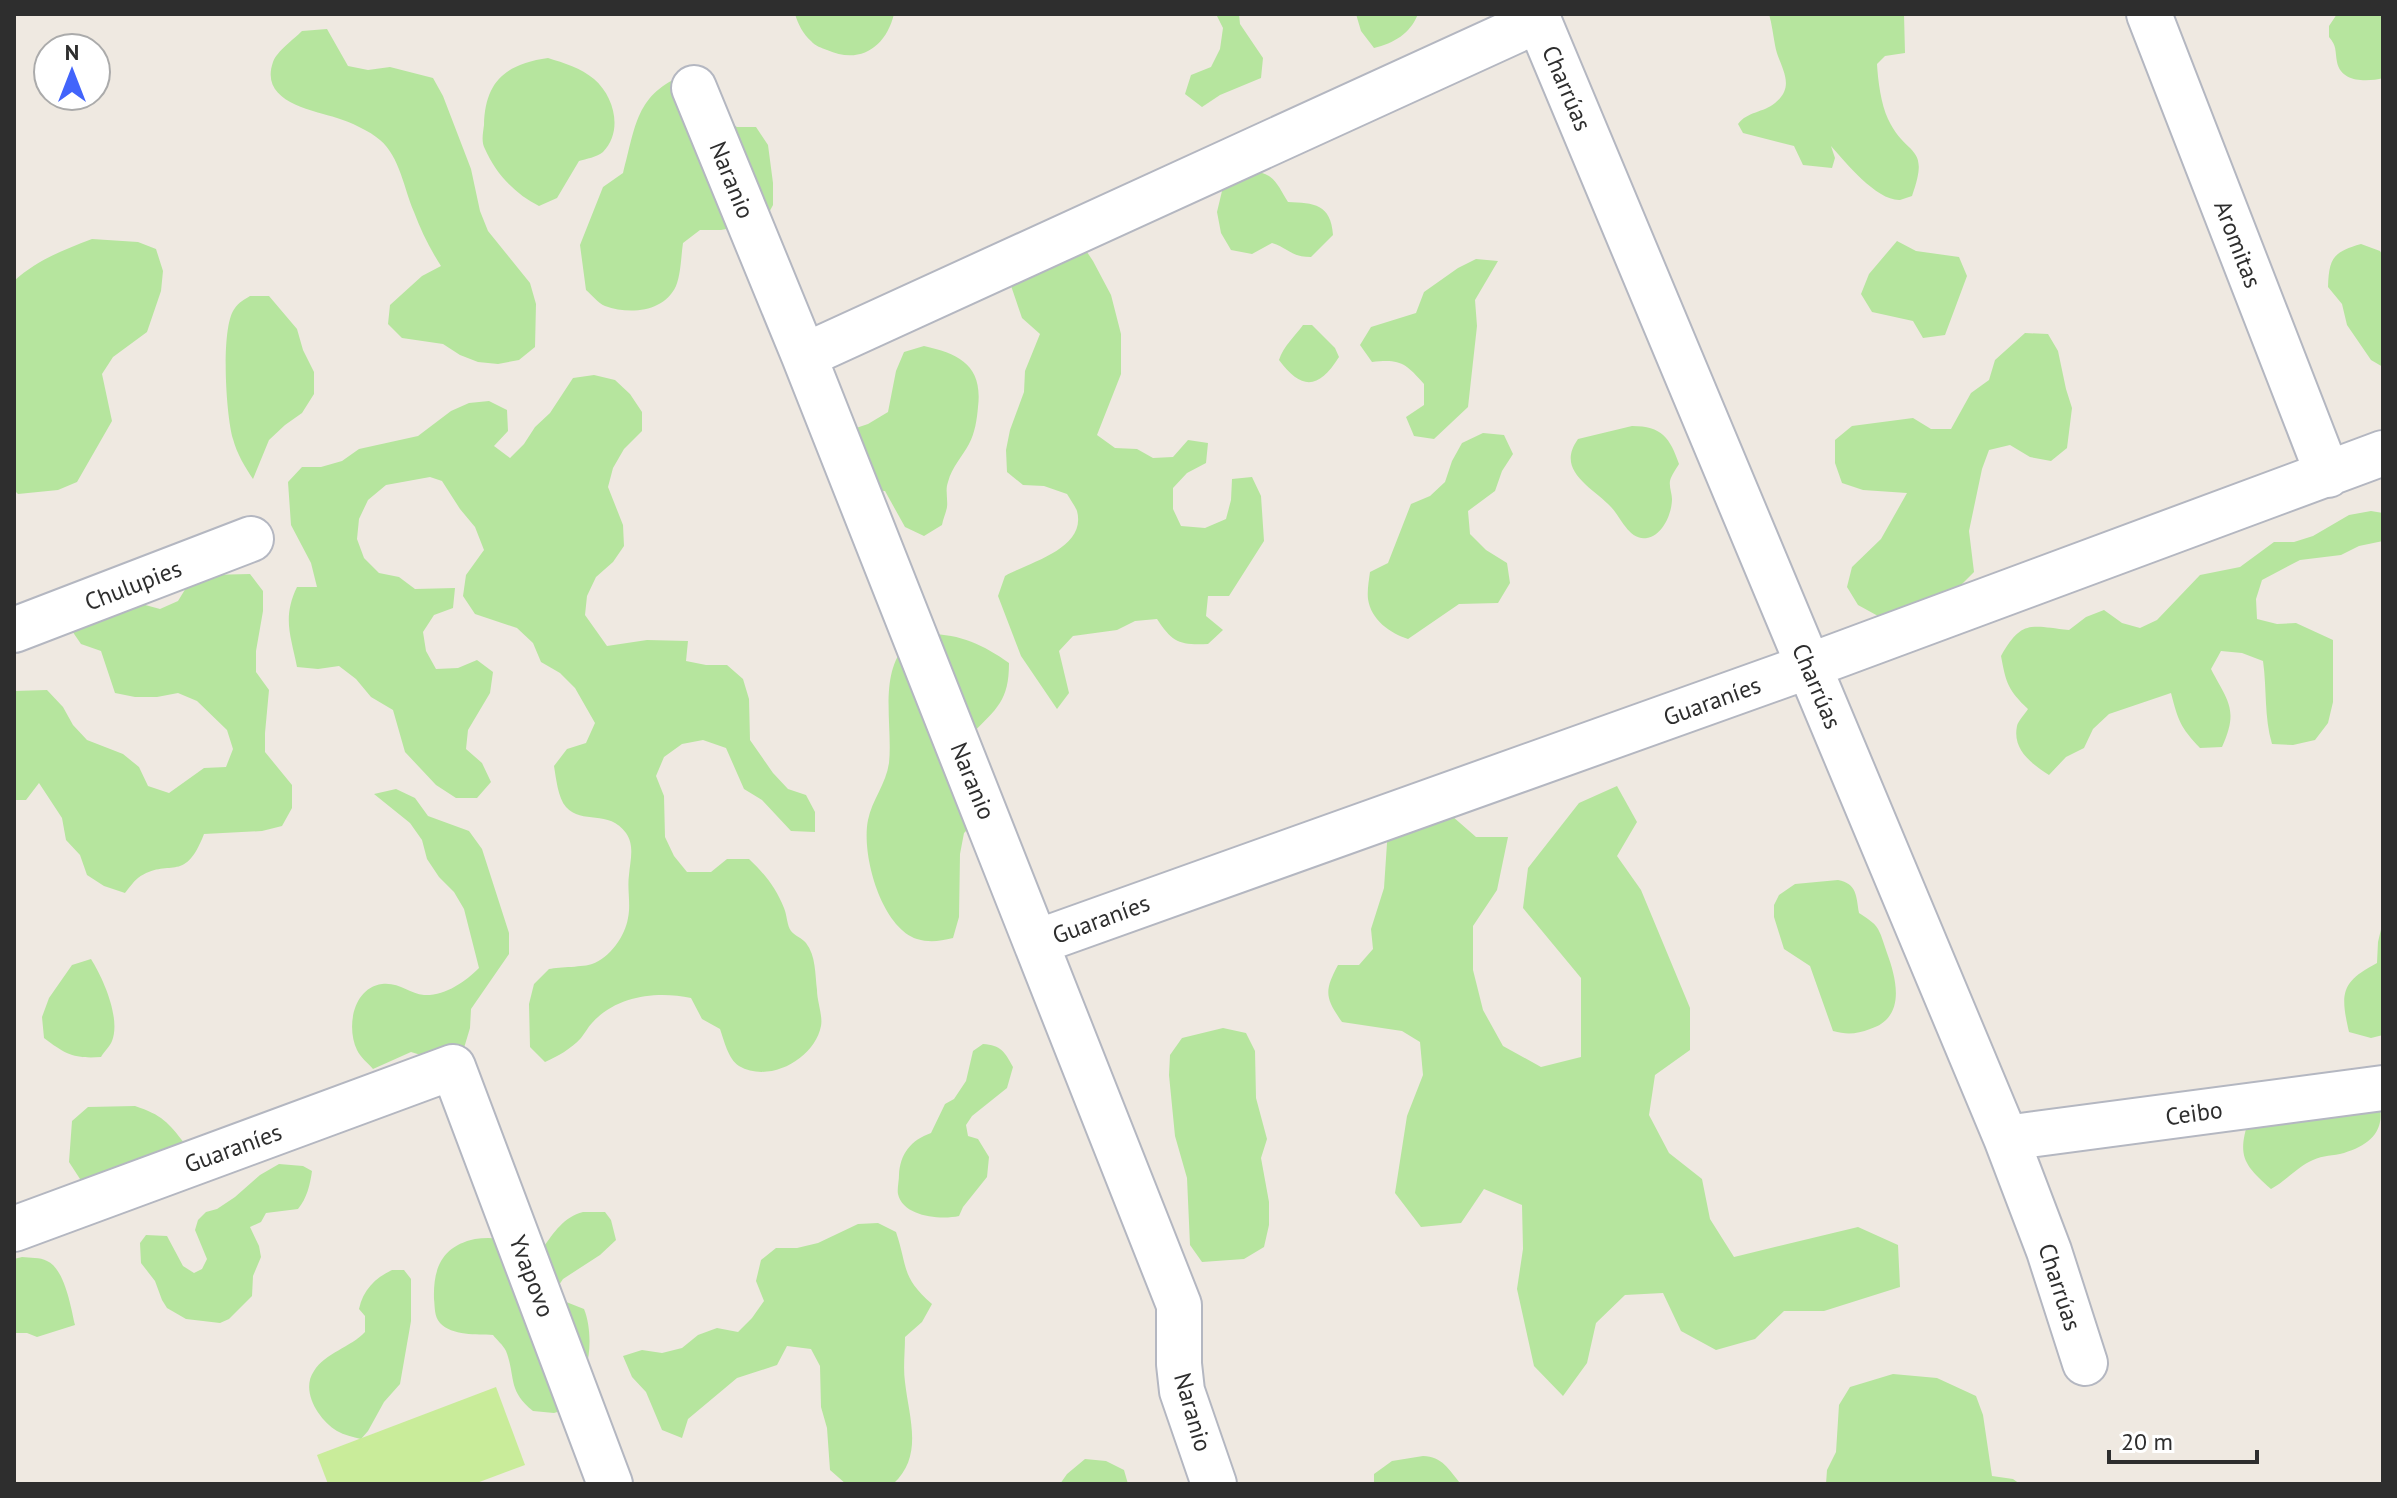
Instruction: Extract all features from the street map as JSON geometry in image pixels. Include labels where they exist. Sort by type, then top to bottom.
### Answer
[{"type":"street","name":"Aromitas","points":[[2149,14],[2328,475]]},
{"type":"street","points":[[804,356],[1538,17]]},
{"type":"street","name":"Charrúas","points":[[1538,17],[2006,1138],[2049,1251],[2085,1363]]},
{"type":"street","name":"Naranio","points":[[694,88],[804,356],[1179,1305],[1182,1391],[1214,1484]]},
{"type":"street","name":"Guaraníes","points":[[1037,942],[1809,666],[2383,453]]},
{"type":"street","name":"Chulupies","points":[[14,630],[251,539]]},
{"type":"street","name":"Guaraníes","points":[[14,1229],[453,1067]]},
{"type":"street","name":"Yvapovo","points":[[453,1067],[610,1484]]},
{"type":"street","name":"Ceibo","points":[[2006,1138],[2383,1088]]},
{"type":"green space","points":[[795,14],[894,14],[885,36],[878,44],[861,54],[850,55],[814,44],[803,32]]},
{"type":"green space","points":[[1216,14],[1239,14],[1240,24],[1263,58],[1261,78],[1220,95],[1202,107],[1185,94],[1191,75],[1211,67],[1220,49],[1223,28]]},
{"type":"green space","points":[[1356,14],[1418,14],[1411,27],[1400,37],[1374,48],[1361,31]]},
{"type":"green space","points":[[1769,14],[1904,14],[1905,53],[1885,56],[1877,64],[1880,92],[1888,119],[1918,159],[1912,196],[1900,200],[1881,194],[1831,146],[1835,158],[1832,168],[1803,165],[1794,146],[1743,133],[1738,124],[1775,103],[1785,89],[1785,75]]},
{"type":"green space","points":[[2337,14],[2383,14],[2383,78],[2356,79],[2340,69],[2335,46],[2329,37],[2329,26]]},
{"type":"green space","points":[[327,29],[348,66],[368,70],[390,67],[433,78],[471,169],[480,211],[488,231],[530,283],[536,304],[535,347],[519,360],[498,364],[478,362],[443,344],[402,338],[388,324],[390,305],[422,276],[441,266],[410,203],[397,164],[387,147],[371,133],[290,102],[273,86],[273,62],[282,49],[302,31]]},
{"type":"green space","points":[[548,58],[578,69],[601,86],[611,105],[614,125],[613,135],[603,152],[579,161],[557,198],[539,206],[522,196],[501,175],[489,158],[483,137],[485,110],[501,77],[520,65]]},
{"type":"green space","points":[[686,74],[720,117],[737,127],[756,127],[768,145],[773,205],[764,222],[721,230],[700,230],[683,243],[676,286],[671,295],[655,306],[625,310],[605,306],[586,290],[580,245],[603,187],[623,173],[640,113],[656,91]]},
{"type":"green space","points":[[1257,172],[1272,179],[1288,202],[1320,207],[1329,217],[1333,235],[1311,257],[1294,254],[1272,243],[1252,254],[1231,250],[1221,233],[1217,212],[1222,191],[1228,182]]},
{"type":"green space","points":[[92,239],[138,242],[156,249],[163,271],[161,291],[147,332],[113,357],[102,374],[112,421],[77,482],[58,490],[18,494],[14,490],[14,281],[41,261]]},
{"type":"green space","points":[[1897,241],[1916,251],[1959,257],[1967,276],[1945,335],[1923,338],[1913,321],[1872,312],[1861,294],[1869,274]]},
{"type":"green space","points":[[1081,243],[1111,295],[1121,334],[1121,374],[1097,435],[1115,448],[1137,449],[1153,458],[1173,457],[1188,440],[1208,443],[1206,463],[1187,473],[1173,488],[1173,509],[1181,526],[1205,528],[1226,519],[1232,479],[1252,477],[1261,496],[1264,541],[1229,596],[1208,596],[1206,616],[1223,630],[1208,644],[1178,641],[1157,619],[1135,621],[1117,630],[1073,636],[1059,651],[1069,693],[1057,709],[1021,656],[998,596],[1005,576],[1065,545],[1078,524],[1077,511],[1067,494],[1044,486],[1023,485],[1007,472],[1006,450],[1010,430],[1024,392],[1025,371],[1040,334],[1022,318],[1008,277]]},
{"type":"green space","points":[[2361,244],[2380,251],[2383,256],[2383,367],[2371,360],[2347,325],[2342,304],[2328,287],[2334,258],[2344,250]]},
{"type":"green space","points":[[1476,259],[1498,261],[1475,300],[1477,326],[1468,407],[1434,439],[1414,436],[1406,417],[1424,405],[1424,384],[1402,364],[1372,362],[1360,345],[1371,327],[1416,313],[1424,292]]},
{"type":"green space","points":[[250,296],[269,296],[297,329],[314,372],[314,394],[302,413],[269,440],[253,479],[233,439],[226,372],[230,318],[236,306]]},
{"type":"green space","points":[[1303,325],[1312,325],[1335,348],[1339,357],[1324,375],[1310,382],[1295,377],[1279,360]]},
{"type":"green space","points":[[2025,333],[2048,334],[2058,351],[2072,408],[2067,448],[2051,461],[2030,457],[2010,445],[1989,450],[1969,531],[1974,572],[1959,587],[1878,616],[1858,605],[1847,587],[1852,567],[1881,539],[1907,493],[1863,490],[1842,483],[1835,463],[1835,440],[1852,426],[1913,418],[1931,429],[1951,429],[1971,393],[1989,380],[1995,360]]},
{"type":"green space","points":[[924,346],[948,353],[966,364],[973,372],[979,393],[974,431],[950,477],[942,525],[924,536],[905,527],[885,491],[862,490],[847,431],[868,424],[888,412],[896,371],[904,352]]},
{"type":"green space","points":[[594,375],[615,380],[630,394],[642,412],[642,431],[624,449],[613,468],[608,487],[623,525],[624,546],[613,562],[596,577],[587,596],[585,615],[607,646],[647,640],[688,641],[686,661],[727,665],[743,679],[749,699],[750,740],[773,773],[788,789],[806,795],[815,812],[815,832],[791,831],[762,800],[744,789],[726,748],[703,740],[682,744],[664,757],[656,776],[664,796],[665,837],[674,856],[687,872],[711,872],[727,859],[749,859],[777,894],[791,931],[806,943],[812,954],[821,1026],[817,1038],[801,1057],[777,1070],[751,1071],[739,1066],[729,1054],[720,1029],[702,1019],[691,998],[678,996],[638,997],[613,1006],[592,1023],[573,1046],[545,1062],[530,1047],[529,1004],[534,984],[549,969],[599,961],[611,952],[624,932],[629,913],[630,843],[626,833],[612,821],[580,815],[563,803],[554,766],[567,749],[586,743],[595,723],[575,688],[560,673],[541,662],[533,643],[517,628],[475,614],[463,596],[466,575],[484,550],[475,527],[442,481],[430,477],[386,485],[368,500],[359,519],[357,539],[364,558],[379,573],[399,577],[415,589],[455,588],[453,608],[434,615],[423,632],[426,651],[436,669],[458,668],[477,660],[493,672],[490,693],[468,730],[466,749],[482,763],[491,782],[477,798],[456,798],[436,785],[405,752],[393,710],[371,697],[356,679],[339,666],[318,669],[297,667],[289,627],[292,598],[297,587],[317,587],[311,563],[291,525],[288,482],[302,467],[321,467],[342,461],[359,449],[418,436],[451,411],[469,403],[489,401],[507,410],[508,431],[494,446],[510,458],[550,413],[573,378]]},
{"type":"green space","points":[[1632,426],[1651,428],[1663,435],[1679,464],[1670,481],[1672,499],[1668,517],[1662,529],[1647,538],[1630,532],[1611,507],[1579,478],[1571,460],[1578,439]]},
{"type":"green space","points":[[1483,433],[1504,435],[1513,454],[1502,471],[1495,491],[1468,511],[1470,534],[1486,550],[1507,563],[1510,583],[1498,603],[1459,604],[1408,639],[1382,625],[1373,613],[1368,599],[1370,572],[1388,563],[1411,504],[1430,496],[1445,482],[1462,443]]},
{"type":"green space","points":[[2371,511],[2383,513],[2383,541],[2359,546],[2341,555],[2300,560],[2262,580],[2256,599],[2257,619],[2277,624],[2296,623],[2333,640],[2333,702],[2328,723],[2315,740],[2293,745],[2272,744],[2263,661],[2242,653],[2221,651],[2211,669],[2229,706],[2230,723],[2222,747],[2200,748],[2181,723],[2171,693],[2109,714],[2093,729],[2084,748],[2066,757],[2049,775],[2020,749],[2016,735],[2018,724],[2028,709],[2009,686],[2001,656],[2022,630],[2036,627],[2069,630],[2086,617],[2104,610],[2122,623],[2140,628],[2157,620],[2200,575],[2240,567],[2274,542],[2294,542],[2313,536],[2349,515]]},
{"type":"green space","points":[[250,574],[263,591],[256,672],[269,690],[265,752],[292,785],[292,808],[282,826],[262,831],[204,834],[190,860],[183,865],[149,872],[136,880],[125,893],[104,886],[87,875],[80,855],[66,840],[62,818],[39,783],[26,800],[14,800],[14,691],[47,690],[87,740],[123,754],[139,767],[148,786],[169,793],[204,768],[226,767],[233,749],[227,730],[197,701],[178,693],[135,697],[115,693],[101,651],[81,644],[68,625],[116,597],[160,609],[178,601],[189,583],[209,575]]},
{"type":"green space","points":[[929,634],[971,642],[1009,663],[1007,686],[1000,703],[972,734],[979,818],[964,833],[960,854],[959,917],[953,938],[939,941],[917,939],[904,932],[893,920],[876,888],[867,834],[870,813],[889,763],[889,700],[893,670],[907,644]]},
{"type":"green space","points":[[1617,786],[1637,822],[1617,856],[1641,890],[1690,1008],[1690,1050],[1655,1075],[1649,1115],[1669,1153],[1702,1179],[1710,1219],[1734,1257],[1858,1227],[1898,1245],[1900,1287],[1824,1311],[1784,1311],[1755,1339],[1716,1350],[1681,1331],[1663,1293],[1625,1295],[1596,1323],[1587,1363],[1563,1396],[1534,1366],[1517,1289],[1523,1249],[1522,1205],[1484,1189],[1461,1223],[1421,1227],[1395,1193],[1407,1116],[1423,1075],[1420,1042],[1402,1031],[1342,1022],[1328,994],[1338,965],[1359,965],[1373,949],[1371,929],[1384,888],[1388,828],[1444,809],[1476,837],[1508,837],[1497,890],[1473,926],[1473,970],[1483,1010],[1503,1046],[1541,1067],[1581,1057],[1581,978],[1523,908],[1528,868],[1579,803]]},
{"type":"green space","points":[[396,789],[415,798],[428,816],[469,831],[482,849],[509,933],[509,954],[471,1009],[464,1048],[450,1064],[411,1052],[373,1069],[358,1053],[352,1031],[354,1010],[364,993],[372,987],[388,984],[432,995],[461,983],[479,968],[464,909],[454,892],[427,859],[422,840],[410,823],[374,794]]},
{"type":"green space","points":[[1838,880],[1852,887],[1859,913],[1878,929],[1896,986],[1894,1007],[1889,1016],[1881,1024],[1861,1032],[1833,1031],[1810,966],[1784,949],[1774,917],[1774,905],[1779,895],[1795,884]]},
{"type":"green space","points":[[2383,921],[2383,1035],[2371,1038],[2349,1032],[2344,998],[2356,976],[2377,963]]},
{"type":"green space","points":[[91,959],[105,987],[114,1021],[112,1041],[101,1057],[70,1054],[44,1038],[42,1017],[49,998],[72,965]]},
{"type":"green space","points":[[1223,1028],[1246,1033],[1255,1051],[1256,1098],[1267,1139],[1261,1158],[1269,1202],[1269,1225],[1264,1247],[1244,1259],[1202,1262],[1190,1245],[1187,1178],[1175,1136],[1170,1055],[1182,1038]]},
{"type":"green space","points":[[983,1044],[1002,1050],[1013,1067],[1007,1088],[972,1116],[966,1125],[968,1136],[978,1139],[989,1157],[987,1177],[959,1216],[933,1217],[915,1212],[901,1202],[898,1194],[904,1154],[912,1144],[931,1133],[945,1104],[954,1099],[966,1081],[973,1051]]},
{"type":"green space","points":[[2379,1103],[2378,1129],[2368,1141],[2344,1153],[2313,1160],[2271,1189],[2254,1173],[2245,1158],[2243,1142],[2249,1119]]},
{"type":"green space","points":[[135,1106],[164,1120],[185,1144],[101,1183],[80,1179],[69,1162],[72,1121],[88,1107]]},
{"type":"green space","points":[[279,1164],[303,1166],[312,1171],[310,1181],[298,1209],[266,1213],[261,1222],[250,1227],[261,1257],[253,1276],[252,1296],[229,1319],[220,1323],[186,1319],[167,1308],[155,1281],[141,1263],[140,1243],[146,1235],[167,1236],[183,1266],[194,1273],[202,1269],[207,1259],[195,1230],[198,1220]]},
{"type":"green space","points":[[583,1212],[605,1212],[611,1220],[616,1240],[600,1255],[563,1279],[557,1288],[556,1298],[584,1309],[590,1338],[586,1368],[564,1410],[554,1413],[533,1411],[519,1396],[506,1351],[493,1335],[458,1332],[440,1323],[435,1308],[435,1278],[447,1253],[464,1242],[492,1238],[543,1248],[565,1221]]},
{"type":"green space","points":[[878,1223],[896,1232],[910,1279],[932,1304],[922,1322],[905,1337],[904,1377],[911,1423],[911,1449],[903,1473],[893,1484],[846,1484],[830,1470],[827,1428],[821,1407],[820,1366],[811,1349],[787,1346],[777,1365],[737,1378],[688,1419],[682,1438],[662,1430],[646,1392],[632,1377],[623,1356],[642,1350],[662,1353],[682,1348],[698,1335],[717,1328],[738,1332],[764,1301],[756,1281],[761,1260],[776,1248],[797,1248],[818,1243],[858,1224]]},
{"type":"green space","points":[[38,1258],[53,1265],[66,1290],[75,1325],[37,1337],[14,1333],[14,1259]]},
{"type":"green space","points":[[392,1270],[404,1270],[411,1279],[411,1321],[400,1384],[384,1402],[361,1439],[340,1432],[324,1420],[310,1396],[310,1379],[325,1359],[365,1332],[365,1316],[359,1309],[363,1296],[375,1281]]},
{"type":"green space","points":[[1893,1374],[1937,1378],[1976,1396],[1983,1415],[1992,1476],[2013,1479],[2020,1484],[1826,1484],[1827,1470],[1836,1452],[1839,1405],[1850,1387]]},
{"type":"green space","points":[[496,1387],[525,1465],[474,1484],[328,1484],[317,1455]]},
{"type":"green space","points":[[1423,1456],[1440,1461],[1461,1484],[1374,1484],[1374,1474],[1392,1461]]},
{"type":"green space","points":[[1085,1459],[1106,1461],[1124,1470],[1128,1484],[1060,1484]]}]
